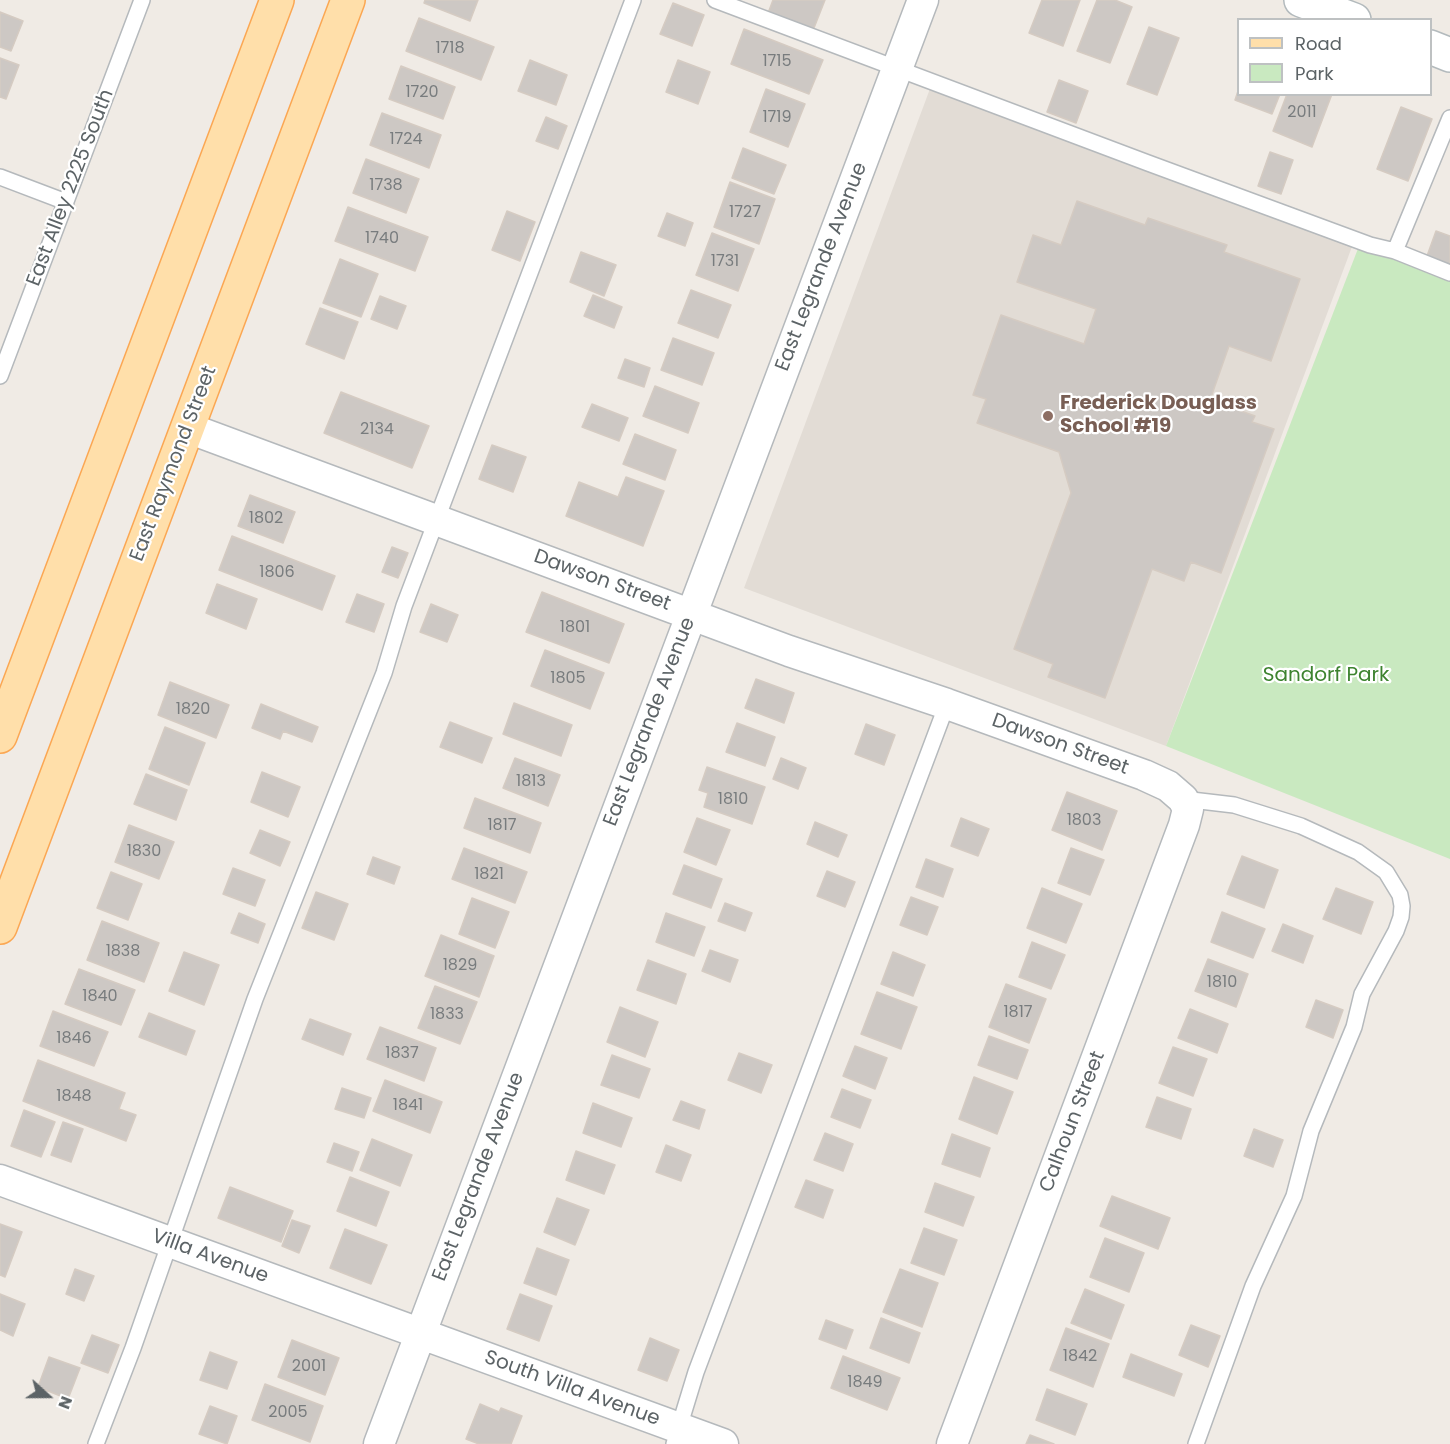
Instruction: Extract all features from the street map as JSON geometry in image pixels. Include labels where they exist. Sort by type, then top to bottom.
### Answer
[{"type":"main road","points":[[0,736],[276,0]]},
{"type":"main road","name":"East Raymond Street","points":[[0,927],[348,0]]},
{"type":"street","name":"East Legrande Avenue","points":[[379,1444],[923,0]]},
{"type":"street","points":[[1301,0],[1349,18]]},
{"type":"street","points":[[1432,47],[1450,55]]},
{"type":"street","name":"Dawson Street","points":[[188,428],[789,651],[947,704],[1144,775],[1168,786],[1183,799]]},
{"type":"street","name":"Calhoun Street","points":[[952,1444],[1184,825],[1188,809],[1183,799]]},
{"type":"street","name":"Villa Avenue","points":[[0,1180],[420,1333]]},
{"type":"street","name":"South Villa Avenue","points":[[420,1333],[677,1436],[723,1444]]},
{"type":"lane","name":"East Alley 2225 South","points":[[0,376],[142,0]]},
{"type":"lane","points":[[96,1444],[133,1348],[255,999],[384,673],[404,606],[633,0]]},
{"type":"lane","points":[[715,0],[1450,273]]},
{"type":"lane","points":[[1395,251],[1450,118]]},
{"type":"lane","points":[[0,177],[66,202]]},
{"type":"lane","points":[[677,1436],[696,1372],[947,704]]},
{"type":"lane","points":[[1183,799],[1234,805],[1301,826],[1358,852],[1386,872],[1400,895],[1402,906],[1396,931],[1362,994],[1354,1027],[1311,1131],[1294,1196],[1253,1286],[1196,1444]]},
{"type":"shaded area","name":"Frederick Douglass School #19","points":[[931,86],[1353,244],[1166,746],[744,588]]},
{"type":"green space","name":"Sandorf Park","points":[[1359,246],[1450,280],[1450,859],[1166,746]]},
{"type":"building","points":[[425,0],[478,0],[470,21],[424,3]]},
{"type":"building","points":[[773,0],[825,0],[812,33],[767,16]]},
{"type":"building","points":[[1042,0],[1080,0],[1063,46],[1029,33]]},
{"type":"building","points":[[1097,0],[1115,0],[1132,7],[1110,63],[1077,51]]},
{"type":"building","points":[[673,3],[704,15],[692,46],[660,34]]},
{"type":"building","points":[[0,12],[23,21],[11,51],[0,47]]},
{"type":"building","points":[[419,18],[494,47],[481,80],[406,51]]},
{"type":"building","points":[[1149,27],[1179,38],[1157,95],[1127,84]]},
{"type":"building","points":[[744,29],[823,60],[809,94],[731,64]]},
{"type":"building","points":[[0,58],[19,65],[6,99],[0,97]]},
{"type":"building","points":[[530,60],[567,75],[556,105],[518,91]]},
{"type":"building","points":[[678,60],[710,72],[698,104],[666,92]]},
{"type":"building","points":[[401,66],[455,87],[443,119],[389,99]]},
{"type":"building","points":[[1059,80],[1088,91],[1076,123],[1047,112]]},
{"type":"building","points":[[766,89],[805,104],[788,147],[750,132]]},
{"type":"building","points":[[1237,94],[1237,96],[1279,96],[1272,114],[1235,100]]},
{"type":"building","points":[[1286,96],[1331,96],[1312,147],[1273,131]]},
{"type":"building","points":[[1401,107],[1432,119],[1408,181],[1377,169]]},
{"type":"building","points":[[382,113],[441,135],[429,168],[370,145]]},
{"type":"building","points":[[546,117],[567,126],[558,149],[536,141]]},
{"type":"building","points":[[743,148],[786,165],[774,194],[732,178]]},
{"type":"building","points":[[1270,152],[1293,160],[1281,194],[1258,186]]},
{"type":"building","points":[[366,159],[419,179],[406,213],[353,193]]},
{"type":"building","points":[[730,182],[775,199],[759,244],[714,227]]},
{"type":"building","points":[[1077,201],[1145,225],[1148,218],[1227,245],[1224,252],[1300,279],[1271,361],[1229,346],[1210,400],[1255,416],[1252,422],[1274,429],[1221,573],[1191,562],[1184,581],[1152,569],[1105,698],[1048,677],[1053,664],[1014,649],[1071,493],[1059,452],[977,423],[986,399],[973,395],[1001,315],[1084,344],[1096,309],[1017,282],[1033,235],[1061,245]]},
{"type":"building","points":[[348,207],[428,237],[415,271],[335,241]]},
{"type":"building","points":[[507,211],[535,222],[520,261],[492,250]]},
{"type":"building","points":[[667,213],[693,223],[685,246],[658,236]]},
{"type":"building","points":[[1436,231],[1450,236],[1450,265],[1427,256]]},
{"type":"building","points":[[712,233],[754,249],[738,291],[696,275]]},
{"type":"building","points":[[581,252],[616,265],[604,296],[570,282]]},
{"type":"building","points":[[340,259],[378,274],[361,317],[323,303]]},
{"type":"building","points":[[691,290],[731,305],[718,338],[678,323]]},
{"type":"building","points":[[593,295],[622,307],[614,328],[584,316]]},
{"type":"building","points":[[380,296],[406,306],[397,329],[371,319]]},
{"type":"building","points":[[320,308],[358,322],[344,359],[306,344]]},
{"type":"building","points":[[673,338],[714,353],[702,385],[661,370]]},
{"type":"building","points":[[625,359],[650,368],[644,387],[618,378]]},
{"type":"building","points":[[655,386],[699,403],[688,433],[643,416]]},
{"type":"building","points":[[341,392],[429,426],[412,468],[324,433]]},
{"type":"building","points":[[592,404],[628,418],[619,441],[582,427]]},
{"type":"building","points":[[635,434],[676,450],[665,480],[623,464]]},
{"type":"building","points":[[492,445],[526,457],[513,492],[479,479]]},
{"type":"building","points":[[626,477],[664,491],[643,546],[566,516],[579,482],[618,497]]},
{"type":"building","points":[[250,495],[295,512],[283,543],[238,526]]},
{"type":"building","points":[[232,536],[335,576],[322,610],[219,570]]},
{"type":"building","points":[[392,547],[408,553],[398,578],[382,572]]},
{"type":"building","points":[[217,584],[257,599],[246,629],[206,613]]},
{"type":"building","points":[[542,592],[624,624],[609,663],[526,632]]},
{"type":"building","points":[[357,594],[384,604],[374,632],[346,622]]},
{"type":"building","points":[[431,604],[458,615],[447,642],[420,632]]},
{"type":"building","points":[[545,650],[604,673],[590,709],[531,686]]},
{"type":"building","points":[[756,679],[794,693],[784,723],[745,708]]},
{"type":"building","points":[[170,682],[229,705],[216,738],[158,715]]},
{"type":"building","points":[[514,703],[572,725],[561,756],[503,734]]},
{"type":"building","points":[[261,704],[318,727],[312,742],[283,731],[280,739],[252,728]]},
{"type":"building","points":[[450,722],[492,738],[482,763],[440,747]]},
{"type":"building","points":[[737,723],[775,737],[765,766],[726,752]]},
{"type":"building","points":[[866,724],[895,735],[884,765],[855,754]]},
{"type":"building","points":[[165,727],[205,743],[189,785],[149,769]]},
{"type":"building","points":[[515,758],[560,775],[548,806],[503,788]]},
{"type":"building","points":[[781,758],[806,768],[798,789],[773,779]]},
{"type":"building","points":[[707,767],[765,787],[752,824],[704,807],[708,793],[699,790]]},
{"type":"building","points":[[262,772],[300,787],[288,817],[251,802]]},
{"type":"building","points":[[146,774],[187,790],[176,820],[134,804]]},
{"type":"building","points":[[1067,792],[1117,811],[1102,850],[1052,830]]},
{"type":"building","points":[[475,798],[541,823],[530,853],[464,828]]},
{"type":"building","points":[[697,818],[730,830],[716,865],[684,852]]},
{"type":"building","points":[[961,818],[989,829],[978,856],[951,846]]},
{"type":"building","points":[[815,822],[847,835],[838,857],[807,844]]},
{"type":"building","points":[[129,825],[174,842],[159,879],[115,862]]},
{"type":"building","points":[[260,830],[290,842],[280,866],[250,853]]},
{"type":"building","points":[[464,848],[527,872],[515,903],[452,879]]},
{"type":"building","points":[[1071,848],[1104,860],[1090,895],[1058,883]]},
{"type":"building","points":[[1242,856],[1278,870],[1264,908],[1227,894]]},
{"type":"building","points":[[373,857],[400,867],[394,884],[367,874]]},
{"type":"building","points":[[926,859],[953,869],[943,897],[916,887]]},
{"type":"building","points":[[684,865],[722,879],[711,908],[673,894]]},
{"type":"building","points":[[233,868],[265,880],[255,906],[223,894]]},
{"type":"building","points":[[827,871],[855,882],[845,907],[817,896]]},
{"type":"building","points":[[111,872],[142,884],[128,920],[97,908]]},
{"type":"building","points":[[1042,888],[1082,904],[1066,943],[1027,928]]},
{"type":"building","points":[[1336,888],[1373,902],[1361,934],[1323,919]]},
{"type":"building","points":[[316,892],[348,904],[334,940],[302,928]]},
{"type":"building","points":[[911,897],[938,907],[927,935],[900,925]]},
{"type":"building","points":[[472,898],[509,912],[495,948],[459,934]]},
{"type":"building","points":[[725,903],[752,913],[745,931],[718,921]]},
{"type":"building","points":[[1222,912],[1265,929],[1253,958],[1211,942]]},
{"type":"building","points":[[239,913],[265,924],[258,943],[231,933]]},
{"type":"building","points":[[666,913],[705,927],[694,956],[656,942]]},
{"type":"building","points":[[102,921],[159,943],[144,982],[87,960]]},
{"type":"building","points":[[1283,924],[1313,936],[1303,963],[1272,951]]},
{"type":"building","points":[[441,935],[494,956],[479,997],[425,976]]},
{"type":"building","points":[[1032,942],[1065,955],[1051,989],[1019,977]]},
{"type":"building","points":[[710,950],[738,960],[730,982],[702,971]]},
{"type":"building","points":[[184,952],[219,965],[204,1005],[169,991]]},
{"type":"building","points":[[893,952],[925,965],[913,996],[881,984]]},
{"type":"building","points":[[1208,959],[1248,974],[1236,1007],[1195,991]]},
{"type":"building","points":[[648,960],[686,974],[676,1004],[637,990]]},
{"type":"building","points":[[79,969],[135,990],[121,1025],[65,1004]]},
{"type":"building","points":[[1006,984],[1046,999],[1029,1043],[989,1027]]},
{"type":"building","points":[[435,986],[477,1002],[460,1044],[418,1028]]},
{"type":"building","points":[[877,992],[917,1007],[901,1049],[861,1034]]},
{"type":"building","points":[[1316,1000],[1343,1010],[1333,1038],[1306,1027]]},
{"type":"building","points":[[620,1007],[658,1022],[645,1057],[607,1042]]},
{"type":"building","points":[[1190,1009],[1228,1024],[1217,1053],[1178,1038]]},
{"type":"building","points":[[53,1011],[108,1032],[94,1066],[40,1046]]},
{"type":"building","points":[[149,1013],[195,1031],[186,1055],[139,1037]]},
{"type":"building","points":[[310,1019],[351,1034],[343,1055],[302,1039]]},
{"type":"building","points":[[380,1027],[436,1048],[424,1081],[367,1059]]},
{"type":"building","points":[[989,1036],[1028,1050],[1017,1079],[978,1065]]},
{"type":"building","points":[[855,1046],[887,1058],[875,1089],[843,1076]]},
{"type":"building","points":[[1173,1047],[1207,1059],[1193,1096],[1159,1083]]},
{"type":"building","points":[[739,1053],[772,1065],[761,1093],[728,1080]]},
{"type":"building","points":[[612,1055],[650,1069],[639,1098],[601,1085]]},
{"type":"building","points":[[38,1060],[125,1093],[119,1109],[136,1115],[126,1141],[23,1101]]},
{"type":"building","points":[[974,1077],[1013,1092],[997,1134],[959,1119]]},
{"type":"building","points":[[385,1080],[442,1102],[430,1133],[373,1111]]},
{"type":"building","points":[[342,1088],[371,1098],[364,1118],[335,1109]]},
{"type":"building","points":[[842,1089],[871,1100],[860,1128],[831,1117]]},
{"type":"building","points":[[1157,1097],[1191,1109],[1181,1139],[1146,1127]]},
{"type":"building","points":[[681,1101],[705,1110],[699,1129],[673,1120]]},
{"type":"building","points":[[593,1103],[632,1118],[621,1147],[583,1133]]},
{"type":"building","points":[[24,1110],[55,1122],[41,1157],[11,1146]]},
{"type":"building","points":[[63,1122],[83,1129],[71,1162],[51,1155]]},
{"type":"building","points":[[1254,1129],[1283,1140],[1273,1167],[1244,1156]]},
{"type":"building","points":[[825,1133],[853,1144],[843,1171],[814,1160]]},
{"type":"building","points":[[952,1134],[990,1148],[980,1177],[942,1164]]},
{"type":"building","points":[[372,1139],[412,1155],[400,1186],[360,1170]]},
{"type":"building","points":[[334,1143],[359,1152],[352,1171],[327,1162]]},
{"type":"building","points":[[666,1145],[691,1155],[681,1181],[656,1172]]},
{"type":"building","points":[[576,1151],[615,1165],[604,1194],[566,1180]]},
{"type":"building","points":[[350,1177],[389,1192],[376,1226],[337,1211]]},
{"type":"building","points":[[806,1180],[833,1190],[823,1218],[795,1207]]},
{"type":"building","points":[[935,1183],[974,1197],[963,1226],[925,1212]]},
{"type":"building","points":[[230,1187],[293,1211],[281,1242],[218,1218]]},
{"type":"building","points":[[1112,1196],[1170,1218],[1158,1249],[1100,1226]]},
{"type":"building","points":[[557,1198],[589,1210],[575,1245],[544,1232]]},
{"type":"building","points":[[292,1220],[310,1226],[299,1253],[282,1246]]},
{"type":"building","points":[[0,1224],[22,1232],[5,1277],[0,1275]]},
{"type":"building","points":[[924,1228],[957,1240],[944,1275],[911,1263]]},
{"type":"building","points":[[345,1229],[387,1245],[371,1284],[330,1268]]},
{"type":"building","points":[[1105,1238],[1144,1253],[1129,1292],[1090,1277]]},
{"type":"building","points":[[537,1248],[569,1260],[556,1295],[524,1283]]},
{"type":"building","points":[[75,1269],[94,1276],[84,1301],[66,1294]]},
{"type":"building","points":[[900,1269],[938,1283],[922,1327],[883,1312]]},
{"type":"building","points":[[1085,1289],[1124,1305],[1111,1339],[1071,1323]]},
{"type":"building","points":[[0,1294],[25,1304],[13,1336],[0,1330]]},
{"type":"building","points":[[520,1294],[552,1306],[539,1341],[507,1329]]},
{"type":"building","points":[[881,1318],[920,1333],[909,1363],[870,1348]]},
{"type":"building","points":[[826,1320],[853,1330],[846,1349],[819,1339]]},
{"type":"building","points":[[1191,1325],[1220,1336],[1208,1367],[1179,1355]]},
{"type":"building","points":[[1066,1328],[1109,1344],[1093,1387],[1050,1370]]},
{"type":"building","points":[[92,1335],[119,1345],[108,1373],[81,1363]]},
{"type":"building","points":[[650,1338],[679,1350],[667,1381],[638,1370]]},
{"type":"building","points":[[292,1340],[339,1358],[325,1395],[278,1377]]},
{"type":"building","points":[[210,1352],[237,1362],[227,1389],[200,1380]]},
{"type":"building","points":[[1131,1354],[1182,1374],[1174,1396],[1123,1377]]},
{"type":"building","points":[[843,1356],[900,1378],[887,1410],[831,1388]]},
{"type":"building","points":[[49,1357],[80,1368],[68,1399],[38,1387]]},
{"type":"building","points":[[265,1384],[323,1406],[310,1442],[252,1420]]},
{"type":"building","points":[[1047,1389],[1087,1404],[1075,1435],[1036,1420]]},
{"type":"building","points":[[480,1404],[499,1412],[501,1408],[522,1416],[511,1444],[479,1444],[466,1439]]},
{"type":"building","points":[[210,1406],[237,1416],[227,1444],[199,1434]]},
{"type":"building","points":[[1030,1435],[1054,1444],[1026,1444]]},
{"type":"place","name":"Frederick Douglass School #19","points":[[1048,416]]}]
